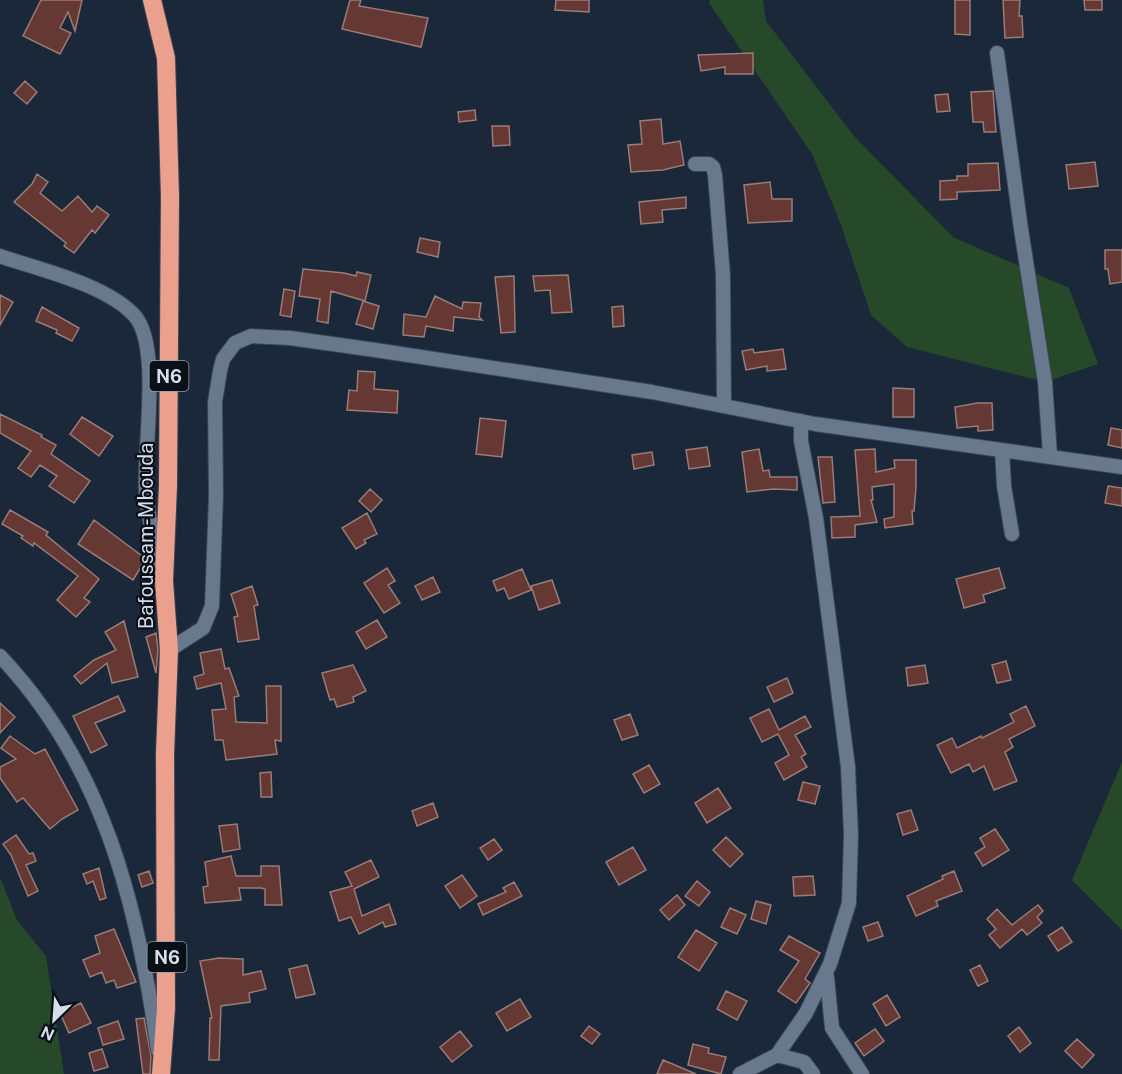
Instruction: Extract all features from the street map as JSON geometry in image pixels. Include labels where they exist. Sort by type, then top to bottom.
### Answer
[{"type":"highway","name":"Bafoussam-Mbouda","points":[[153,0],[166,58],[171,197],[168,485],[164,581],[168,650],[165,754],[166,1008],[161,1073]]},
{"type":"street","points":[[997,53],[1045,382],[1050,455]]},
{"type":"street","points":[[695,164],[709,164],[714,167],[716,175],[723,275],[724,405]]},
{"type":"street","points":[[0,256],[92,288],[122,305],[135,316],[144,337],[149,361],[145,488],[148,517],[164,581]]},
{"type":"street","points":[[168,650],[203,628],[212,606],[216,496],[215,402],[223,359],[235,342],[243,339],[259,336],[313,341],[724,405],[801,422],[1050,455],[1122,467]]},
{"type":"street","points":[[740,1074],[777,1055],[806,1013],[828,969],[849,903],[851,807],[838,679],[816,518],[801,441],[801,422]]},
{"type":"street","points":[[1002,450],[1004,486],[1012,534]]},
{"type":"street","points":[[0,656],[27,684],[56,725],[93,792],[143,951],[161,1073]]},
{"type":"street","points":[[828,969],[826,990],[832,1028],[862,1074]]},
{"type":"street","points":[[777,1055],[804,1062],[813,1074]]},
{"type":"green space","points":[[710,0],[763,0],[766,21],[854,136],[953,237],[1069,288],[1098,364],[1045,382],[907,347],[871,315],[841,225],[812,154],[709,3]]},
{"type":"green space","points":[[1122,762],[1122,930],[1072,880]]},
{"type":"green space","points":[[0,877],[17,920],[46,956],[64,1074],[0,1074]]},
{"type":"building","points":[[41,0],[82,0],[75,31],[68,12],[60,28],[71,33],[60,54],[23,36]]},
{"type":"building","points":[[350,0],[361,0],[359,6],[428,18],[421,47],[342,29]]},
{"type":"building","points":[[556,0],[589,0],[589,12],[555,10]]},
{"type":"building","points":[[955,0],[970,0],[970,35],[955,34]]},
{"type":"building","points":[[1003,0],[1020,0],[1019,16],[1022,16],[1023,37],[1005,38]]},
{"type":"building","points":[[1084,0],[1102,0],[1102,10],[1085,10]]},
{"type":"building","points":[[753,53],[753,74],[725,74],[725,67],[701,71],[698,55]]},
{"type":"building","points":[[25,81],[37,92],[27,104],[14,93]]},
{"type":"building","points":[[993,91],[996,132],[984,132],[983,122],[973,122],[971,92]]},
{"type":"building","points":[[948,94],[950,111],[937,112],[935,95]]},
{"type":"building","points":[[475,110],[476,120],[459,122],[458,112]]},
{"type":"building","points":[[661,119],[663,144],[680,141],[684,165],[663,170],[631,172],[628,145],[642,144],[640,121]]},
{"type":"building","points":[[492,126],[509,126],[510,145],[493,146]]},
{"type":"building","points":[[1095,162],[1098,186],[1069,189],[1066,165]]},
{"type":"building","points":[[998,163],[1000,190],[957,192],[957,199],[940,200],[940,181],[957,180],[957,176],[968,176],[968,164]]},
{"type":"building","points":[[37,174],[48,182],[40,193],[62,211],[78,196],[92,212],[97,206],[109,215],[95,233],[92,230],[74,253],[64,246],[66,243],[14,202],[32,184]]},
{"type":"building","points":[[770,182],[772,199],[792,199],[792,221],[748,223],[744,185]]},
{"type":"building","points":[[686,197],[686,208],[662,210],[663,222],[641,224],[639,202]]},
{"type":"building","points":[[420,238],[440,242],[438,257],[417,252]]},
{"type":"building","points":[[1105,250],[1122,250],[1122,282],[1110,284],[1108,269],[1105,269]]},
{"type":"building","points":[[303,269],[356,276],[357,272],[371,275],[365,301],[331,291],[328,323],[317,321],[320,299],[299,296]]},
{"type":"building","points":[[568,275],[572,312],[552,313],[550,290],[535,291],[533,276]]},
{"type":"building","points":[[514,276],[515,332],[501,333],[495,277]]},
{"type":"building","points":[[284,289],[295,291],[291,317],[280,315]]},
{"type":"building","points":[[0,295],[13,302],[0,325]]},
{"type":"building","points":[[435,296],[462,309],[463,302],[481,303],[479,317],[482,320],[454,317],[453,331],[426,326],[424,337],[403,335],[404,314],[426,317]]},
{"type":"building","points":[[363,301],[379,306],[373,329],[356,324]]},
{"type":"building","points":[[623,306],[624,326],[613,327],[612,307]]},
{"type":"building","points":[[42,307],[79,328],[72,341],[56,333],[57,330],[36,321]]},
{"type":"building","points":[[753,349],[754,353],[783,349],[786,369],[767,371],[767,366],[746,370],[742,351]]},
{"type":"building","points":[[358,371],[375,372],[374,389],[398,391],[397,413],[347,410],[349,390],[357,391]]},
{"type":"building","points":[[893,388],[914,389],[914,417],[893,417]]},
{"type":"building","points":[[992,403],[993,430],[978,431],[978,426],[957,428],[955,407]]},
{"type":"building","points":[[0,414],[42,435],[41,437],[56,445],[51,454],[90,481],[74,503],[49,486],[57,476],[40,465],[31,477],[18,468],[31,451],[0,433]]},
{"type":"building","points":[[82,417],[113,436],[99,456],[70,434]]},
{"type":"building","points":[[480,418],[506,421],[502,457],[476,454]]},
{"type":"building","points":[[1111,428],[1122,430],[1122,448],[1108,445]]},
{"type":"building","points":[[707,447],[710,466],[689,469],[686,450]]},
{"type":"building","points":[[759,449],[763,471],[769,470],[770,477],[797,477],[797,490],[773,489],[747,492],[742,452]]},
{"type":"building","points":[[875,449],[876,472],[895,468],[894,460],[916,460],[913,524],[885,528],[884,519],[894,517],[894,484],[872,487],[873,500],[871,500],[877,522],[855,525],[855,537],[832,538],[831,517],[860,516],[855,450]]},
{"type":"building","points":[[652,452],[654,465],[634,469],[632,455]]},
{"type":"building","points":[[818,457],[832,457],[835,502],[823,503]]},
{"type":"building","points":[[1108,486],[1122,488],[1122,506],[1105,503]]},
{"type":"building","points":[[370,489],[382,500],[371,512],[359,501]]},
{"type":"building","points":[[10,510],[48,532],[46,535],[99,579],[84,598],[90,602],[76,617],[57,600],[78,576],[34,543],[33,546],[21,538],[23,536],[2,524]]},
{"type":"building","points":[[367,513],[377,534],[364,540],[366,543],[356,549],[342,528]]},
{"type":"building","points":[[94,520],[146,559],[133,580],[78,544]]},
{"type":"building","points":[[387,568],[395,581],[388,585],[400,603],[384,613],[364,583]]},
{"type":"building","points":[[999,568],[1005,588],[983,595],[985,602],[964,608],[956,579]]},
{"type":"building","points":[[522,569],[531,590],[509,599],[504,588],[497,591],[493,581]]},
{"type":"building","points":[[433,577],[440,592],[422,600],[415,586]]},
{"type":"building","points":[[552,580],[560,603],[539,610],[531,586]]},
{"type":"building","points":[[252,586],[258,605],[254,606],[259,639],[238,642],[234,617],[238,616],[231,594]]},
{"type":"building","points":[[377,620],[387,637],[366,649],[356,632]]},
{"type":"building","points":[[124,621],[138,677],[112,683],[107,663],[81,684],[74,676],[94,660],[116,650],[105,632]]},
{"type":"building","points":[[156,633],[158,650],[156,673],[146,637]]},
{"type":"building","points":[[221,649],[225,669],[229,668],[239,696],[234,697],[236,722],[267,723],[266,686],[281,686],[281,741],[275,740],[277,754],[226,760],[223,740],[215,740],[212,710],[226,709],[221,683],[197,689],[194,677],[204,674],[200,653]]},
{"type":"building","points":[[1006,661],[1011,680],[997,683],[992,665]]},
{"type":"building","points":[[353,665],[366,691],[353,697],[354,702],[337,707],[334,699],[330,700],[322,673]]},
{"type":"building","points":[[925,665],[928,683],[908,686],[906,668]]},
{"type":"building","points":[[787,678],[793,693],[774,702],[767,687]]},
{"type":"building","points":[[118,696],[125,711],[95,723],[107,745],[91,753],[73,716]]},
{"type":"building","points":[[0,703],[15,717],[0,733]]},
{"type":"building","points":[[1026,706],[1035,726],[1009,739],[1013,747],[1005,752],[1017,781],[994,790],[984,766],[973,772],[969,764],[951,773],[937,745],[952,738],[957,748],[981,736],[982,738],[1014,722],[1010,714]]},
{"type":"building","points":[[769,709],[779,730],[805,716],[811,727],[795,735],[806,754],[801,757],[807,767],[784,780],[775,763],[789,755],[778,734],[762,742],[750,718]]},
{"type":"building","points":[[630,714],[638,735],[622,740],[614,720]]},
{"type":"building","points":[[10,736],[35,754],[45,749],[78,810],[50,829],[23,798],[17,802],[0,778],[0,767],[16,759],[1,748]]},
{"type":"building","points":[[649,765],[660,784],[644,793],[633,774]]},
{"type":"building","points":[[271,772],[272,797],[261,797],[260,773]]},
{"type":"building","points":[[803,782],[820,786],[815,804],[798,800]]},
{"type":"building","points":[[718,788],[731,808],[707,823],[695,803]]},
{"type":"building","points":[[433,803],[438,817],[417,826],[412,811]]},
{"type":"building","points":[[911,810],[918,830],[903,835],[897,814]]},
{"type":"building","points":[[237,824],[240,849],[223,852],[219,826]]},
{"type":"building","points":[[995,829],[1009,850],[983,866],[975,853],[985,847],[980,838]]},
{"type":"building","points":[[16,835],[29,854],[33,853],[36,861],[26,865],[38,891],[28,896],[11,855],[3,844]]},
{"type":"building","points":[[726,837],[743,854],[730,867],[713,850]]},
{"type":"building","points":[[494,839],[502,850],[488,860],[480,848]]},
{"type":"building","points":[[633,847],[646,870],[619,885],[606,862]]},
{"type":"building","points":[[231,856],[236,876],[261,876],[261,866],[279,866],[282,905],[265,905],[265,889],[261,888],[239,888],[241,900],[205,903],[203,887],[208,886],[205,862]]},
{"type":"building","points":[[371,860],[379,877],[354,889],[362,916],[389,904],[396,924],[385,927],[383,922],[359,934],[351,917],[339,921],[330,892],[352,886],[345,872]]},
{"type":"building","points":[[99,868],[106,898],[100,900],[93,881],[87,884],[83,874]]},
{"type":"building","points":[[149,871],[153,883],[142,887],[138,875]]},
{"type":"building","points":[[954,871],[962,891],[936,901],[938,906],[916,916],[907,896],[943,879],[942,876]]},
{"type":"building","points":[[462,875],[477,896],[460,908],[445,886]]},
{"type":"building","points":[[813,876],[815,895],[794,896],[793,877]]},
{"type":"building","points":[[697,881],[710,892],[699,906],[685,896]]},
{"type":"building","points":[[514,882],[522,896],[483,915],[478,904],[506,892],[503,888]]},
{"type":"building","points":[[677,895],[685,905],[669,920],[660,910]]},
{"type":"building","points":[[756,901],[771,905],[766,924],[751,919]]},
{"type":"building","points":[[1038,905],[1043,911],[1037,917],[1042,923],[1027,935],[1022,929],[1000,948],[989,935],[996,929],[987,919],[997,909],[1012,925]]},
{"type":"building","points":[[730,908],[746,915],[737,934],[721,927]]},
{"type":"building","points":[[878,922],[883,936],[868,941],[863,927]]},
{"type":"building","points":[[1062,927],[1072,942],[1058,951],[1048,936]]},
{"type":"building","points":[[114,929],[136,982],[117,988],[114,980],[106,983],[102,972],[90,977],[83,960],[100,953],[95,936]]},
{"type":"building","points":[[696,930],[717,943],[699,971],[678,957]]},
{"type":"building","points":[[789,936],[820,953],[805,979],[810,983],[796,1003],[778,991],[799,961],[780,950]]},
{"type":"building","points":[[219,958],[243,959],[243,975],[261,971],[266,989],[249,993],[250,1002],[221,1006],[219,1060],[209,1060],[210,1018],[212,1018],[200,961]]},
{"type":"building","points":[[307,965],[315,994],[296,998],[289,969]]},
{"type":"building","points":[[980,965],[988,981],[978,986],[970,970]]},
{"type":"building","points":[[726,991],[747,1001],[737,1020],[717,1009]]},
{"type":"building","points":[[887,995],[900,1017],[886,1026],[873,1004]]},
{"type":"building","points":[[520,999],[531,1017],[507,1031],[496,1013]]},
{"type":"building","points":[[81,1003],[91,1023],[69,1033],[60,1013]]},
{"type":"building","points":[[144,1018],[151,1056],[150,1074],[143,1074],[136,1019]]},
{"type":"building","points":[[118,1021],[124,1039],[103,1045],[98,1028]]},
{"type":"building","points":[[589,1026],[600,1034],[592,1044],[581,1036]]},
{"type":"building","points":[[1019,1027],[1031,1043],[1020,1052],[1008,1036]]},
{"type":"building","points":[[875,1029],[884,1041],[864,1056],[855,1043]]},
{"type":"building","points":[[460,1031],[472,1046],[452,1062],[440,1047]]},
{"type":"building","points":[[1077,1039],[1094,1055],[1082,1068],[1065,1051]]},
{"type":"building","points":[[693,1044],[709,1048],[708,1053],[726,1057],[721,1074],[688,1065]]},
{"type":"building","points":[[102,1049],[108,1067],[94,1071],[89,1053]]},
{"type":"building","points":[[663,1060],[696,1074],[657,1074]]}]
